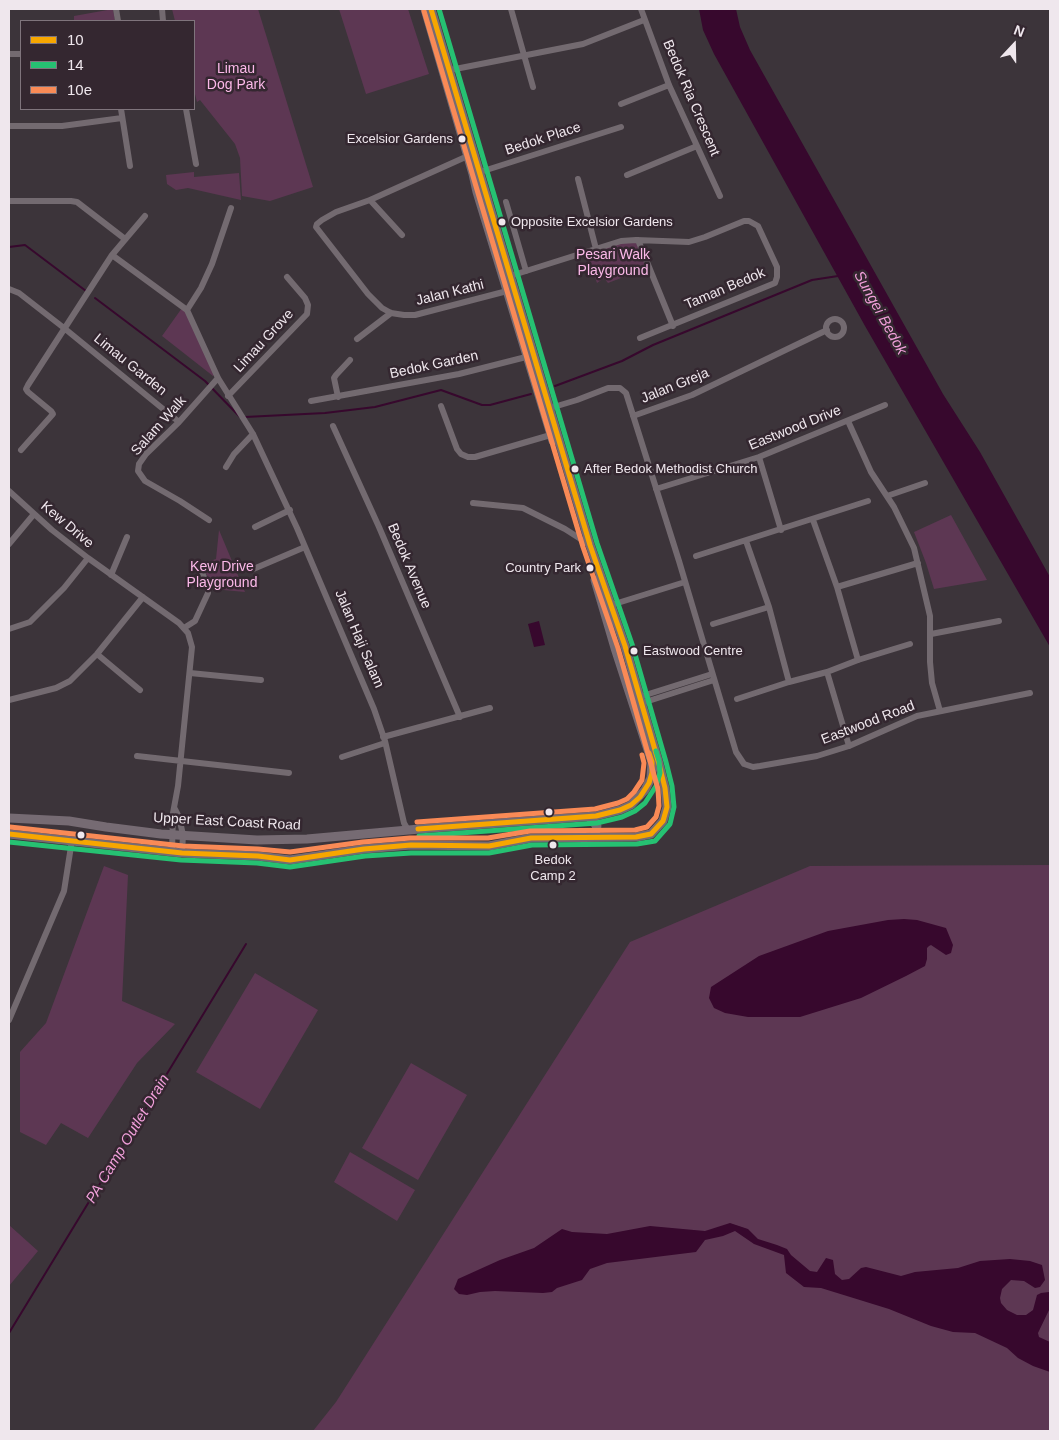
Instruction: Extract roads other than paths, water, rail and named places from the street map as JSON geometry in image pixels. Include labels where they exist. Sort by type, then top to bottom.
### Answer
[{"type":"main road","points":[[425,9],[447,70]]},
{"type":"main road","points":[[9,834],[182,853],[258,856],[290,860],[364,849],[411,845],[489,846],[531,838],[644,836],[651,834],[663,821],[667,807],[665,788],[636,701],[615,648],[607,606],[586,543],[511,290],[477,192],[476,173],[431,9]]},
{"type":"main road","name":"Upper East Coast Road","points":[[9,818],[68,821],[172,834],[257,840],[307,839],[589,817],[620,810],[631,805],[645,790],[651,778],[652,762],[636,701]]},
{"type":"main road","points":[[589,817],[597,826],[594,837]]},
{"type":"street","points":[[511,9],[533,87]]},
{"type":"street","name":"Bedok Ria Crescent","points":[[641,9],[669,85],[720,196]]},
{"type":"street","points":[[447,70],[583,44],[644,20]]},
{"type":"street","points":[[621,104],[669,85]]},
{"type":"street","points":[[121,110],[130,166]]},
{"type":"street","points":[[186,110],[196,164]]},
{"type":"street","points":[[9,126],[62,126],[122,118]]},
{"type":"street","name":"Bedok Place","points":[[476,173],[621,127]]},
{"type":"street","points":[[627,175],[697,146]]},
{"type":"street","points":[[357,338],[392,313],[382,308],[368,294],[316,227],[317,224],[336,212],[370,200],[470,155]]},
{"type":"street","points":[[578,179],[596,249]]},
{"type":"street","points":[[370,200],[402,235]]},
{"type":"street","points":[[9,201],[71,201],[81,204],[124,239]]},
{"type":"street","points":[[506,202],[526,271]]},
{"type":"street","points":[[188,310],[212,264],[231,208]]},
{"type":"street","points":[[21,450],[53,414],[26,389],[112,255],[145,216]]},
{"type":"street","name":"Taman Bedok","points":[[506,277],[621,241],[688,242],[741,222],[749,221],[761,229],[776,265],[777,278],[772,284],[640,338]]},
{"type":"street","points":[[638,240],[672,326]]},
{"type":"street","points":[[112,255],[188,310],[218,378]]},
{"type":"street","name":"Limau Grove","points":[[228,396],[307,314],[308,305],[305,298],[287,277]]},
{"type":"street","name":"Limau Garden","points":[[9,289],[19,293],[64,328],[179,422]]},
{"type":"street","name":"Jalan Kathi","points":[[392,313],[415,314],[511,290]]},
{"type":"street","name":"Jalan Greja","points":[[547,409],[577,400],[605,388],[617,387],[623,389],[626,393],[633,416],[692,395],[827,330]]},
{"type":"street","name":"Bedok Garden","points":[[311,401],[459,374],[531,355]]},
{"type":"street","points":[[338,397],[334,378],[350,360]]},
{"type":"street","name":"Jalan Haji Salam","points":[[218,378],[253,434],[290,510],[350,649],[384,740],[397,796],[408,830]]},
{"type":"street","name":"Salam Walk","points":[[209,520],[145,480],[138,471],[139,464],[146,454],[179,422],[218,378]]},
{"type":"street","name":"Eastwood Drive","points":[[656,489],[759,458],[885,405]]},
{"type":"street","points":[[441,406],[457,449],[461,454],[468,457],[475,457],[554,434]]},
{"type":"street","name":"Eastwood Road","points":[[633,416],[736,752],[744,764],[753,767],[805,759],[849,746],[908,720],[940,711],[1030,693]]},
{"type":"street","points":[[848,421],[871,472],[903,523],[914,548],[930,616],[932,683],[940,711]]},
{"type":"street","name":"Bedok Avenue","points":[[333,426],[379,527],[460,717]]},
{"type":"street","points":[[226,467],[234,454],[253,434]]},
{"type":"street","points":[[759,458],[781,530]]},
{"type":"street","points":[[887,496],[925,482]]},
{"type":"street","name":"Kew Drive","points":[[9,491],[88,558],[184,628]]},
{"type":"street","points":[[696,556],[868,501]]},
{"type":"street","points":[[473,503],[522,508],[565,528],[586,543]]},
{"type":"street","points":[[255,527],[290,510]]},
{"type":"street","points":[[9,544],[34,514]]},
{"type":"street","points":[[813,520],[837,587],[858,660]]},
{"type":"street","points":[[111,575],[127,537]]},
{"type":"street","points":[[746,541],[769,607],[789,682]]},
{"type":"street","points":[[252,570],[305,547]]},
{"type":"street","points":[[9,629],[30,622],[64,588],[88,558]]},
{"type":"street","points":[[837,587],[918,563]]},
{"type":"street","points":[[172,852],[173,813],[181,761],[190,673],[191,642],[184,628],[195,621],[208,593],[208,587],[201,570]]},
{"type":"street","points":[[607,606],[685,582]]},
{"type":"street","points":[[9,700],[40,693],[63,685],[77,675],[97,654],[143,597]]},
{"type":"street","points":[[713,624],[769,607]]},
{"type":"street","points":[[931,634],[999,621]]},
{"type":"street","points":[[737,699],[827,672],[910,644]]},
{"type":"street","points":[[97,654],[140,690]]},
{"type":"street","points":[[827,672],[849,746]]},
{"type":"street","points":[[190,673],[261,680]]},
{"type":"street","points":[[636,701],[713,677]]},
{"type":"street","points":[[342,757],[384,740],[490,708]]},
{"type":"street","points":[[137,756],[289,773]]},
{"type":"street","points":[[175,809],[180,817],[183,835],[182,853]]},
{"type":"street","points":[[9,1020],[64,892],[72,840]]},
{"type":"water","name":"Sungei Bedok","points":[[699,9],[736,9],[740,27],[750,50],[943,394],[980,452],[1050,577],[1050,647],[865,326],[714,54],[703,30]]},
{"type":"water","points":[[539,621],[545,645],[534,647],[528,624]]},
{"type":"water","points":[[888,920],[917,920],[946,928],[953,945],[951,953],[946,955],[931,945],[927,948],[925,966],[861,998],[800,1017],[748,1017],[725,1013],[714,1008],[709,998],[711,987],[759,956],[828,931]]},
{"type":"water","points":[[730,1223],[748,1229],[758,1239],[787,1249],[791,1255],[810,1271],[817,1272],[826,1258],[833,1260],[835,1274],[842,1280],[849,1279],[861,1268],[866,1267],[901,1276],[915,1272],[958,1268],[980,1261],[1010,1259],[1030,1261],[1042,1265],[1045,1280],[1040,1287],[1035,1288],[1024,1281],[1011,1280],[1002,1289],[1000,1298],[1001,1303],[1007,1310],[1017,1315],[1026,1315],[1033,1310],[1037,1295],[1049,1292],[1050,1308],[1038,1333],[1039,1337],[1050,1342],[1050,1372],[1033,1366],[1018,1358],[1007,1348],[975,1333],[953,1332],[931,1326],[889,1309],[821,1288],[804,1287],[786,1273],[784,1255],[754,1244],[735,1231],[705,1240],[696,1252],[607,1263],[590,1269],[582,1280],[557,1288],[552,1292],[495,1291],[467,1295],[459,1294],[454,1289],[458,1279],[500,1260],[534,1248],[562,1229],[572,1232],[607,1234],[650,1226],[705,1231]]},
{"type":"waterway","points":[[9,247],[25,245],[86,291]]},
{"type":"waterway","points":[[555,386],[622,361],[653,345],[812,280],[838,276]]},
{"type":"waterway","points":[[95,298],[205,381],[240,417]]},
{"type":"waterway","points":[[245,417],[325,413],[375,407],[441,390],[482,405],[490,405],[531,394]]},
{"type":"waterway","name":"PA Camp Outlet Drain","points":[[9,1333],[246,944]]},
{"type":"place","name":"Excelsior Gardens","points":[[462,139]]},
{"type":"place","name":"Opposite Excelsior Gardens","points":[[502,222]]},
{"type":"place","name":"After Bedok Methodist Church","points":[[575,469]]},
{"type":"place","name":"Country Park","points":[[590,568]]},
{"type":"place","name":"Eastwood Centre","points":[[634,651]]},
{"type":"place","name":"Bedok Camp 2","points":[[553,845]]},
{"type":"park label","name":"Limau Dog Park","points":[[236,78]]},
{"type":"park label","name":"Pesari Walk Playground","points":[[613,264]]},
{"type":"park label","name":"Kew Drive Playground","points":[[222,576]]}]
